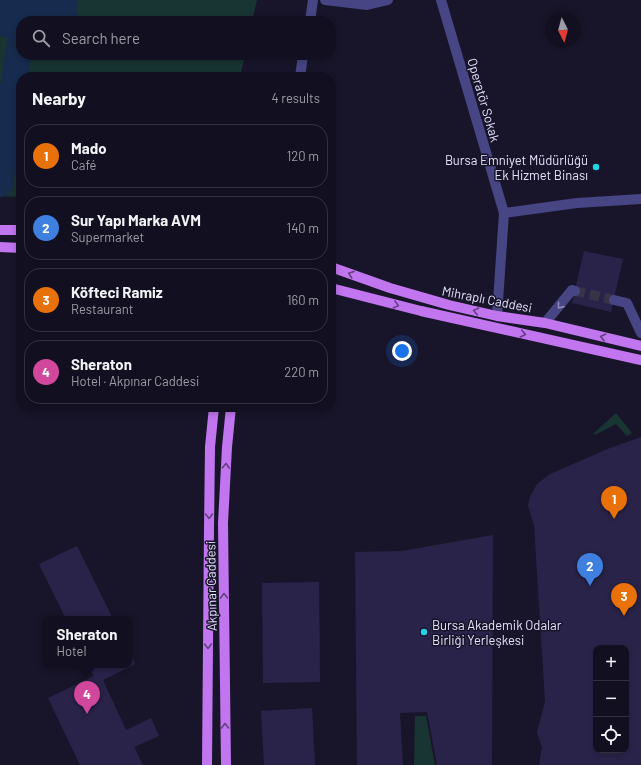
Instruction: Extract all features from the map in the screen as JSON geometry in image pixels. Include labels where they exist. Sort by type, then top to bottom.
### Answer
[{"type":"main road","points":[[0,230],[16,230]]},
{"type":"main road","points":[[0,247],[16,248]]},
{"type":"main road","name":"Mihraplı Caddesi","points":[[336,268],[390,288],[449,306],[497,316],[545,323],[641,346]]},
{"type":"main road","name":"Mihraplı Caddesi","points":[[336,289],[421,311],[641,360]]},
{"type":"main road","name":"Akpınar Caddesi","points":[[207,765],[210,447],[214,412]]},
{"type":"main road","name":"Akpınar Caddesi","points":[[226,765],[223,523],[230,412]]},
{"type":"street","points":[[311,16],[313,0]]},
{"type":"street","points":[[325,0],[367,5],[388,0]]},
{"type":"street","name":"Operatör Sokak","points":[[441,0],[504,213]]},
{"type":"street","points":[[301,72],[303,60]]},
{"type":"street","points":[[497,316],[504,213],[577,203],[641,198]]},
{"type":"street","points":[[545,323],[572,290],[575,291]]},
{"type":"street","points":[[614,300],[628,303],[641,333]]},
{"type":"green space","points":[[0,0],[257,0],[253,16],[16,16],[16,60],[244,60],[241,72],[16,72],[16,197],[0,196]]},
{"type":"green space","points":[[616,413],[632,433],[627,436],[616,424],[595,435],[593,434]]},
{"type":"green space","points":[[415,716],[426,716],[435,765],[414,765]]},
{"type":"water","points":[[0,0],[78,0],[76,10],[79,16],[16,16],[16,39],[0,36]]},
{"type":"building","points":[[584,251],[623,259],[611,312],[572,303]]},
{"type":"building","points":[[641,437],[641,765],[539,765],[542,747],[537,733],[545,701],[534,525],[528,506],[530,497],[537,484],[550,474],[610,448]]},
{"type":"building","name":"Bursa Akademik Odalar Birliği Yerleşkesi","points":[[493,535],[492,765],[437,765],[427,712],[400,713],[403,765],[357,765],[355,552],[402,551]]},
{"type":"building","points":[[77,546],[112,616],[65,616],[39,564]]},
{"type":"building","points":[[319,582],[320,682],[263,683],[262,583]]},
{"type":"building","points":[[132,658],[135,664],[132,666]]},
{"type":"building","points":[[90,668],[127,668],[103,680],[126,730],[151,718],[159,736],[134,747],[143,765],[80,765],[48,698],[94,676]]},
{"type":"building","points":[[312,708],[315,765],[264,765],[261,711]]},
{"type":"waterway","points":[[0,184],[6,132],[18,60]]},
{"type":"tunnel","points":[[575,291],[614,300]]},
{"type":"place","name":"Bursa Emniyet Müdürlüğü Ek Hizmet Binası","points":[[596,167]]},
{"type":"place","name":"Mado","points":[[614,519]]},
{"type":"place","name":"Sur Yapı Marka AVM","points":[[590,586]]},
{"type":"place","name":"Köfteci Ramiz","points":[[624,616]]},
{"type":"place","name":"Bursa Akademik Odalar Birliği Yerleşkesi","points":[[424,632]]},
{"type":"place","name":"Sheraton","points":[[87,714]]}]
